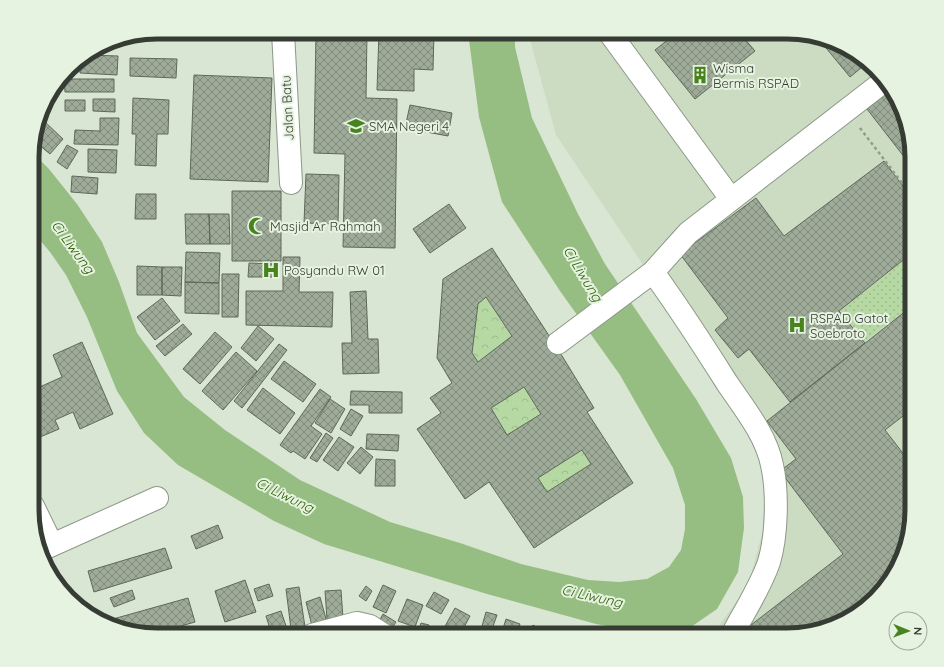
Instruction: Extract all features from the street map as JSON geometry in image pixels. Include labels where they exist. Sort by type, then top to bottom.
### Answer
[{"type":"street","name":"Jalan Batu","points":[[283,39],[291,183]]},
{"type":"street","points":[[614,39],[731,199]]},
{"type":"street","points":[[558,344],[629,288],[653,272],[688,233],[880,84]]},
{"type":"street","points":[[653,272],[674,301],[761,435],[772,464],[776,496],[774,530],[769,561],[752,598],[736,628]]},
{"type":"street","points":[[41,530],[46,547],[157,498]]},
{"type":"street","points":[[338,628],[357,623],[373,628]]},
{"type":"path","points":[[846,111],[905,187]]},
{"type":"shaded area","name":"RSPAD Gatot Soebroto","points":[[530,39],[795,39],[810,41],[832,48],[859,63],[885,91],[893,105],[901,126],[905,149],[905,518],[899,548],[889,569],[881,582],[859,604],[839,616],[825,622],[803,627],[717,628],[748,586],[763,530],[765,461],[711,366],[556,135]]},
{"type":"green space","points":[[905,260],[905,310],[865,341],[840,311]]},
{"type":"green space","points":[[486,297],[512,336],[478,362],[472,353],[478,304]]},
{"type":"green space","points":[[524,387],[541,414],[507,435],[491,408]]},
{"type":"green space","points":[[582,450],[591,464],[547,492],[538,478]]},
{"type":"water","name":"Ci Liwung","points":[[469,39],[515,39],[515,47],[532,118],[578,214],[605,264],[696,399],[731,458],[743,497],[744,528],[738,572],[717,609],[689,628],[619,628],[596,624],[487,594],[324,544],[274,521],[178,465],[144,433],[117,391],[87,317],[66,275],[39,239],[39,159],[77,204],[102,242],[119,282],[137,333],[184,397],[225,430],[300,480],[390,522],[460,543],[521,564],[588,580],[619,582],[647,579],[669,567],[681,550],[685,529],[685,505],[673,468],[620,375],[560,291],[502,202],[479,117]]},
{"type":"building","name":"SMA Negeri 4","points":[[316,39],[367,39],[366,98],[397,99],[395,248],[343,247],[345,154],[314,153]]},
{"type":"building","points":[[379,39],[434,39],[433,70],[414,69],[414,91],[377,90]]},
{"type":"building","name":"Wisma Bermis RSPAD","points":[[669,39],[745,39],[755,51],[695,99],[655,50]]},
{"type":"building","points":[[824,45],[846,55],[863,67],[850,77]]},
{"type":"building","points":[[97,55],[118,56],[117,75],[80,73],[80,67]]},
{"type":"building","points":[[130,58],[177,59],[176,78],[130,76]]},
{"type":"building","points":[[194,75],[272,78],[268,182],[190,179]]},
{"type":"building","points":[[68,79],[114,79],[114,92],[65,92],[64,83]]},
{"type":"building","points":[[887,94],[893,105],[901,126],[905,158],[867,109]]},
{"type":"building","points":[[133,98],[169,100],[168,134],[157,134],[156,166],[135,165],[136,134],[132,134]]},
{"type":"building","points":[[93,99],[115,99],[115,112],[93,111]]},
{"type":"building","points":[[65,100],[85,100],[85,111],[65,111]]},
{"type":"building","points":[[410,105],[452,113],[448,136],[405,128]]},
{"type":"building","points":[[100,118],[119,118],[118,145],[74,144],[75,130],[100,131]]},
{"type":"building","points":[[44,121],[63,139],[50,154],[40,146]]},
{"type":"building","points":[[67,145],[78,151],[67,169],[57,162]]},
{"type":"building","points":[[88,149],[117,150],[116,173],[88,172]]},
{"type":"building","points":[[884,161],[905,189],[905,259],[839,311],[865,343],[790,402],[749,349],[738,358],[715,330],[728,318],[680,254],[756,198],[784,236]]},
{"type":"building","points":[[306,174],[339,175],[338,224],[304,223]]},
{"type":"building","points":[[72,176],[98,178],[97,194],[71,192]]},
{"type":"building","name":"Masjid Ar Rahmah","points":[[232,191],[281,191],[281,261],[232,261]]},
{"type":"building","points":[[136,194],[156,194],[156,219],[135,219]]},
{"type":"building","points":[[449,204],[466,228],[430,253],[413,229]]},
{"type":"building","points":[[185,214],[209,214],[210,244],[186,244]]},
{"type":"building","points":[[209,214],[229,214],[230,244],[210,244]]},
{"type":"building","points":[[492,248],[594,408],[587,412],[633,483],[534,548],[489,482],[465,499],[417,429],[441,413],[430,398],[452,383],[437,358],[443,279]],"holes":[[[486,297],[512,336],[478,362],[472,353],[478,304]],[[524,387],[541,414],[507,435],[491,408]],[[582,450],[591,464],[547,492],[538,478]]]},
{"type":"building","points":[[186,252],[220,253],[219,283],[185,282]]},
{"type":"building","points":[[283,257],[300,257],[299,292],[333,292],[332,327],[246,325],[246,291],[283,291]]},
{"type":"building","points":[[249,263],[275,264],[275,277],[248,277]]},
{"type":"building","points":[[137,266],[162,267],[162,295],[137,295]]},
{"type":"building","points":[[162,267],[182,267],[181,296],[162,295]]},
{"type":"building","points":[[222,274],[239,274],[238,317],[222,317]]},
{"type":"building","points":[[185,282],[219,283],[219,314],[185,313]]},
{"type":"building","points":[[366,291],[368,339],[378,339],[379,373],[343,374],[342,343],[352,343],[350,292]]},
{"type":"building","points":[[162,298],[180,321],[155,340],[137,317]]},
{"type":"building","points":[[905,312],[905,414],[885,430],[905,456],[905,518],[899,548],[881,582],[859,604],[839,616],[818,624],[787,628],[747,628],[843,554],[780,471],[796,459],[767,421]]},
{"type":"building","points":[[183,324],[192,334],[165,356],[156,346]]},
{"type":"building","points":[[258,326],[274,339],[256,361],[241,348]]},
{"type":"building","points":[[215,332],[232,347],[200,384],[183,369]]},
{"type":"building","points":[[82,342],[113,414],[80,429],[73,412],[55,420],[59,429],[39,437],[39,387],[62,377],[53,355]]},
{"type":"building","points":[[279,344],[287,350],[242,408],[234,401]]},
{"type":"building","points":[[236,352],[257,371],[223,410],[202,391]]},
{"type":"building","points":[[284,361],[316,384],[303,402],[271,379]]},
{"type":"building","points":[[263,388],[295,413],[280,434],[247,410]]},
{"type":"building","points":[[320,389],[331,397],[311,426],[322,434],[305,459],[293,451],[291,453],[280,445]]},
{"type":"building","points":[[351,391],[402,392],[402,413],[369,413],[369,405],[350,405]]},
{"type":"building","points":[[330,399],[345,409],[331,433],[315,423]]},
{"type":"building","points":[[351,409],[363,416],[351,436],[340,429]]},
{"type":"building","points":[[326,433],[333,438],[317,462],[310,458]]},
{"type":"building","points":[[367,434],[399,435],[398,451],[366,449]]},
{"type":"building","points":[[339,437],[354,447],[338,471],[323,460]]},
{"type":"building","points":[[361,447],[373,457],[360,474],[347,463]]},
{"type":"building","points":[[376,459],[395,460],[395,486],[375,486]]},
{"type":"building","points":[[218,525],[223,538],[196,549],[191,536]]},
{"type":"building","points":[[165,548],[172,568],[94,592],[88,571]]},
{"type":"building","points":[[245,580],[256,612],[225,622],[215,591]]},
{"type":"building","points":[[269,584],[273,596],[258,601],[254,589]]},
{"type":"building","points":[[383,585],[396,591],[386,613],[373,607]]},
{"type":"building","points":[[366,586],[372,591],[366,601],[359,596]]},
{"type":"building","points":[[299,587],[305,627],[291,628],[286,589]]},
{"type":"building","points":[[132,590],[135,599],[114,607],[110,598]]},
{"type":"building","points":[[341,590],[343,618],[327,619],[325,591]]},
{"type":"building","points":[[434,592],[449,600],[441,614],[426,606]]},
{"type":"building","points":[[320,597],[328,626],[312,628],[306,602]]},
{"type":"building","points":[[188,598],[195,622],[174,628],[149,628],[134,626],[113,619]]},
{"type":"building","points":[[407,599],[423,605],[415,627],[398,621]]},
{"type":"building","points":[[455,608],[470,616],[464,628],[444,628]]},
{"type":"building","points":[[281,611],[286,626],[281,628],[270,628],[266,616]]},
{"type":"building","points":[[486,612],[497,615],[492,628],[482,626]]},
{"type":"building","points":[[383,614],[396,622],[392,628],[386,628],[378,623]]},
{"type":"building","points":[[506,619],[520,624],[519,628],[503,628]]},
{"type":"building","points":[[421,623],[429,625],[428,628],[419,628]]},
{"type":"place","name":"Wisma Bermis RSPAD","points":[[700,75]]},
{"type":"place","name":"SMA Negeri 4","points":[[356,126]]},
{"type":"place","name":"Masjid Ar Rahmah","points":[[257,226]]},
{"type":"place","name":"Posyandu RW 01","points":[[271,270]]},
{"type":"place","name":"RSPAD Gatot Soebroto","points":[[797,325]]}]
